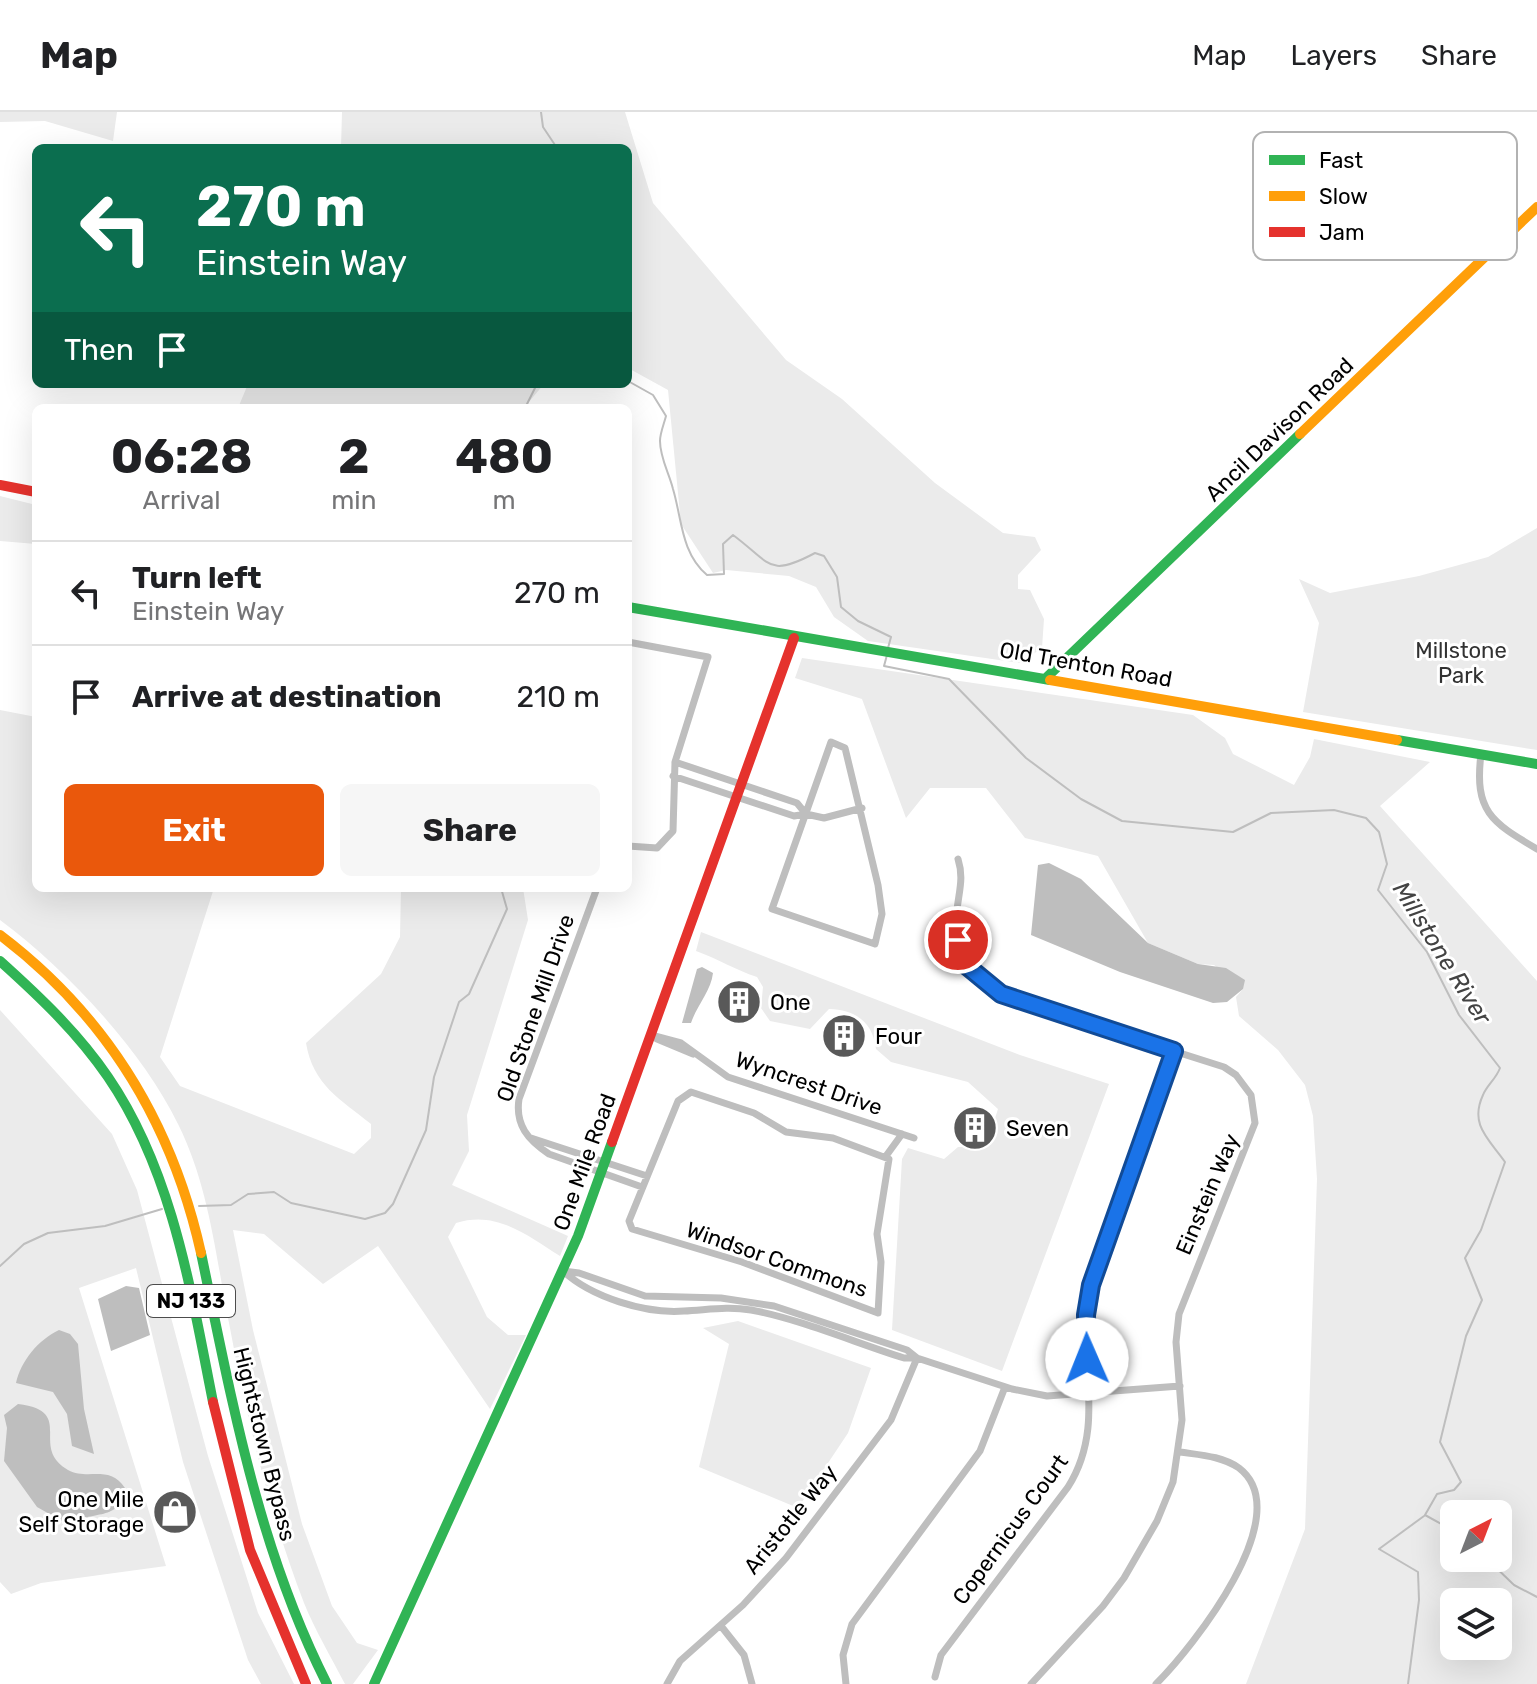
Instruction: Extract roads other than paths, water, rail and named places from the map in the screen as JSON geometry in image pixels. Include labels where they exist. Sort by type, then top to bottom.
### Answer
[{"type":"main road","name":"Ancil Davison Road","points":[[1517,226],[1537,207]]},
{"type":"main road","name":"Ancil Davison Road","points":[[1047,677],[1482,260]]},
{"type":"main road","points":[[0,485],[32,491]]},
{"type":"main road","name":"Old Trenton Road","points":[[632,608],[1537,764]]},
{"type":"main road","name":"One Mile Road","points":[[374,1684],[563,1271],[794,638]]},
{"type":"main road","name":"Hightstown Bypass","points":[[0,935],[67,993],[96,1026],[138,1084],[166,1141],[189,1205],[263,1528],[293,1611],[327,1684]]},
{"type":"main road","name":"Hightstown Bypass","points":[[0,961],[48,1001],[90,1048],[125,1101],[149,1148],[173,1218],[229,1475],[249,1548],[275,1619],[306,1684]]},
{"type":"street","points":[[632,643],[708,657],[675,762],[676,817],[669,837],[657,848],[632,846]]},
{"type":"street","points":[[831,742],[845,748],[862,808],[882,914],[875,944],[772,909],[831,742]]},
{"type":"street","points":[[1481,754],[1482,803],[1502,829],[1537,849]]},
{"type":"street","points":[[675,762],[797,803],[806,814]]},
{"type":"street","points":[[673,776],[794,816],[806,814],[824,818],[862,808]]},
{"type":"street","name":"Einstein Way","points":[[958,859],[962,875],[956,913],[958,940],[967,966],[978,977],[1008,998],[1174,1051],[1236,1075],[1251,1095],[1255,1123],[1179,1314],[1176,1342],[1180,1452],[1166,1504],[1124,1578],[1103,1606],[1031,1684]]},
{"type":"street","name":"Old Stone Mill Drive","points":[[531,1138],[517,1118],[519,1099],[596,892]]},
{"type":"street","name":"Wyncrest Drive","points":[[651,1035],[695,1054],[728,1077],[914,1138]]},
{"type":"street","name":"Copernicus Court","points":[[935,1677],[941,1655],[1076,1473],[1089,1435],[1090,1394],[1085,1335],[1091,1285],[1174,1051]]},
{"type":"street","name":"Windsor Commons","points":[[691,1092],[754,1113],[786,1132],[833,1138],[886,1156],[891,1169],[877,1234],[881,1282],[878,1313],[753,1266],[636,1232],[629,1221],[678,1101],[691,1092]]},
{"type":"street","points":[[886,1156],[902,1134]]},
{"type":"street","points":[[531,1138],[549,1154],[647,1176]]},
{"type":"street","points":[[531,1138],[603,1167],[642,1187]]},
{"type":"street","points":[[563,1271],[574,1282],[637,1305],[661,1311],[701,1308],[755,1311],[904,1358],[917,1358],[1005,1387],[1047,1396],[1180,1386]]},
{"type":"street","points":[[563,1271],[579,1273],[645,1296],[721,1298],[774,1306],[907,1350],[917,1358]]},
{"type":"street","name":"Aristotle Way","points":[[667,1684],[680,1661],[721,1626],[786,1558],[891,1420],[917,1358]]},
{"type":"street","points":[[846,1684],[843,1655],[852,1624],[980,1451],[1005,1387]]},
{"type":"street","points":[[1156,1684],[1189,1649],[1212,1616],[1259,1518],[1255,1489],[1239,1469],[1226,1461],[1180,1452]]},
{"type":"street","points":[[721,1626],[744,1655],[752,1684]]},
{"type":"waterway","name":"Millstone River","points":[[541,112],[543,127],[554,144]]},
{"type":"waterway","name":"Millstone River","points":[[632,383],[653,395],[666,416],[660,438],[661,453],[687,546],[698,566],[707,575],[724,574],[723,544],[733,535],[764,560],[779,566],[800,561],[815,553],[824,556],[837,577],[841,607],[858,621],[891,637],[888,648]]},
{"type":"waterway","points":[[527,404],[535,388]]},
{"type":"waterway","name":"Millstone River","points":[[887,655],[884,666],[949,679],[1026,758],[1081,799],[1122,821],[1233,832],[1271,813],[1334,810],[1366,818],[1379,832],[1387,864],[1378,890],[1427,952],[1459,1015],[1500,1068],[1483,1095],[1478,1115],[1487,1139],[1505,1162],[1481,1230],[1465,1258],[1482,1300],[1466,1336],[1440,1442],[1461,1482],[1454,1490],[1437,1494],[1425,1515],[1440,1523]]},
{"type":"waterway","points":[[199,1206],[231,1205],[248,1194],[274,1192],[291,1203],[365,1219],[385,1213],[393,1204],[426,1130],[434,1077],[459,1002],[469,994],[507,909],[502,892]]},
{"type":"waterway","points":[[0,1266],[24,1244],[48,1233],[105,1226],[162,1209]]},
{"type":"waterway","points":[[1408,1684],[1419,1600],[1418,1572],[1379,1549],[1424,1516]]},
{"type":"waterway","name":"Millstone River","points":[[1501,1572],[1514,1585],[1537,1597]]},
{"type":"place","name":"One","points":[[739,1002]]},
{"type":"place","name":"Four","points":[[844,1036]]},
{"type":"place","name":"Seven","points":[[975,1128]]},
{"type":"place","name":"One Mile Self Storage","points":[[175,1512]]},
{"type":"park label","name":"Millstone Park","points":[[1461,662]]}]
